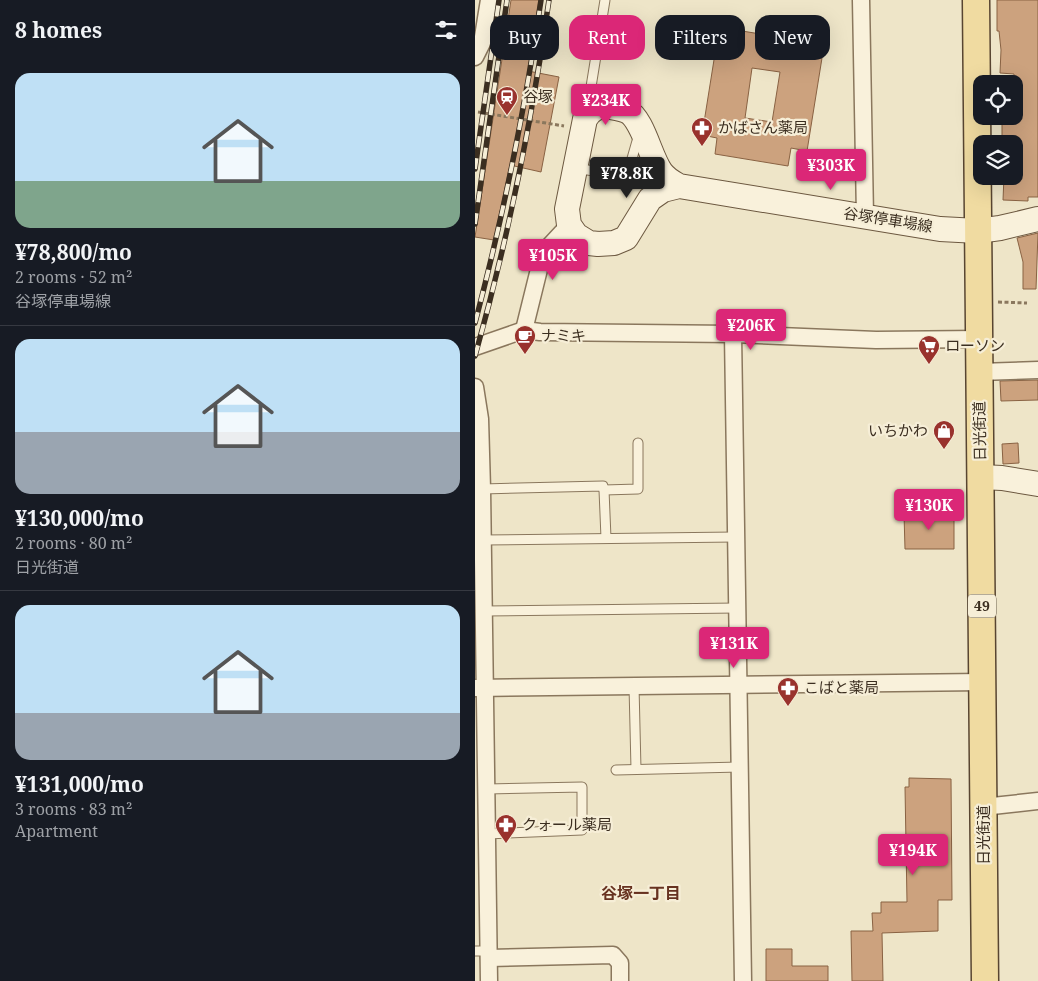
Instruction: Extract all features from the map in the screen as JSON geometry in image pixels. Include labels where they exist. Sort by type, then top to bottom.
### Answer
[{"type":"main road","name":"日光街道","points":[[976,0],[985,981]]},
{"type":"street","points":[[475,56],[482,43],[489,0]]},
{"type":"street","points":[[861,0],[865,216]]},
{"type":"street","points":[[605,106],[626,110],[631,114],[641,129],[661,173],[679,186],[663,190],[650,199],[626,238],[614,243],[589,242],[576,235],[569,225],[567,209],[585,119],[589,112],[597,108],[605,106]]},
{"type":"street","name":"谷塚停車場線","points":[[679,186],[940,229],[978,231],[1038,219]]},
{"type":"street","points":[[524,330],[543,253],[569,225]]},
{"type":"street","points":[[475,347],[524,330],[540,332],[733,334],[876,340],[979,339]]},
{"type":"street","points":[[733,334],[743,981]]},
{"type":"street","points":[[979,372],[1038,370]]},
{"type":"street","points":[[475,387],[480,419],[482,489],[484,611],[480,688],[487,789],[484,953],[489,981]]},
{"type":"street","points":[[981,477],[1002,478],[1038,484]]},
{"type":"street","points":[[480,688],[983,682]]},
{"type":"street","points":[[983,807],[1038,801]]},
{"type":"street","points":[[484,953],[613,955],[619,963],[620,981]]},
{"type":"lane","points":[[597,108],[590,93],[605,0]]},
{"type":"lane","points":[[575,168],[617,175],[623,173],[629,169],[641,129]]},
{"type":"lane","points":[[605,490],[639,489],[638,443]]},
{"type":"lane","points":[[482,489],[603,486],[605,490],[606,538]]},
{"type":"lane","points":[[483,540],[735,537]]},
{"type":"lane","points":[[484,611],[737,608]]},
{"type":"lane","points":[[634,686],[636,769]]},
{"type":"lane","points":[[616,770],[740,767]]},
{"type":"lane","points":[[487,789],[582,787],[582,830],[487,834]]},
{"type":"path","points":[[478,112],[568,127]]},
{"type":"path","points":[[1002,303],[1027,303]]},
{"type":"building","points":[[511,0],[539,0],[537,15],[509,15]]},
{"type":"building","points":[[997,0],[1038,0],[1038,197],[1028,197],[1028,201],[1003,200],[1004,185],[1023,185],[1023,135],[1002,135],[1002,125],[1023,125],[1023,75],[1000,73],[1001,50],[999,31],[997,31]]},
{"type":"building","points":[[745,31],[755,33],[755,60],[822,60],[807,151],[791,148],[788,166],[715,154],[717,138],[702,135],[714,60],[745,60]],"holes":[[[752,68],[780,72],[772,122],[745,118]]]},
{"type":"building","points":[[502,60],[530,60],[528,71],[559,77],[541,172],[510,165],[494,240],[475,237]]},
{"type":"building","points":[[1038,233],[1036,289],[1023,289],[1023,262],[1017,238]]},
{"type":"building","points":[[1038,380],[1038,400],[1001,401],[1000,381]]},
{"type":"building","points":[[1018,443],[1019,463],[1003,464],[1002,444]]},
{"type":"building","points":[[904,514],[954,514],[954,549],[905,549]]},
{"type":"building","points":[[909,778],[951,779],[952,900],[938,900],[938,931],[882,933],[883,981],[852,981],[851,931],[873,931],[872,913],[881,913],[881,902],[907,902],[905,787],[909,787]]},
{"type":"building","points":[[766,949],[792,949],[792,966],[828,966],[828,981],[766,981]]},
{"type":"railway","points":[[475,169],[499,0]]},
{"type":"railway","points":[[475,224],[507,0]]},
{"type":"railway","points":[[475,323],[513,163],[541,0]]},
{"type":"railway","points":[[475,356],[498,268],[518,179],[535,90],[549,0]]},
{"type":"place","name":"谷塚","points":[[507,116]]},
{"type":"place","name":"かばさん薬局","points":[[702,147]]},
{"type":"place","name":"ナミキ","points":[[525,355]]},
{"type":"place","name":"ローソン","points":[[929,365]]},
{"type":"place","name":"いちかわ","points":[[944,450]]},
{"type":"place","name":"こばと薬局","points":[[788,707]]},
{"type":"place","name":"クォール薬局","points":[[506,844]]},
{"type":"district","name":"谷塚一丁目","points":[[641,893]]}]
